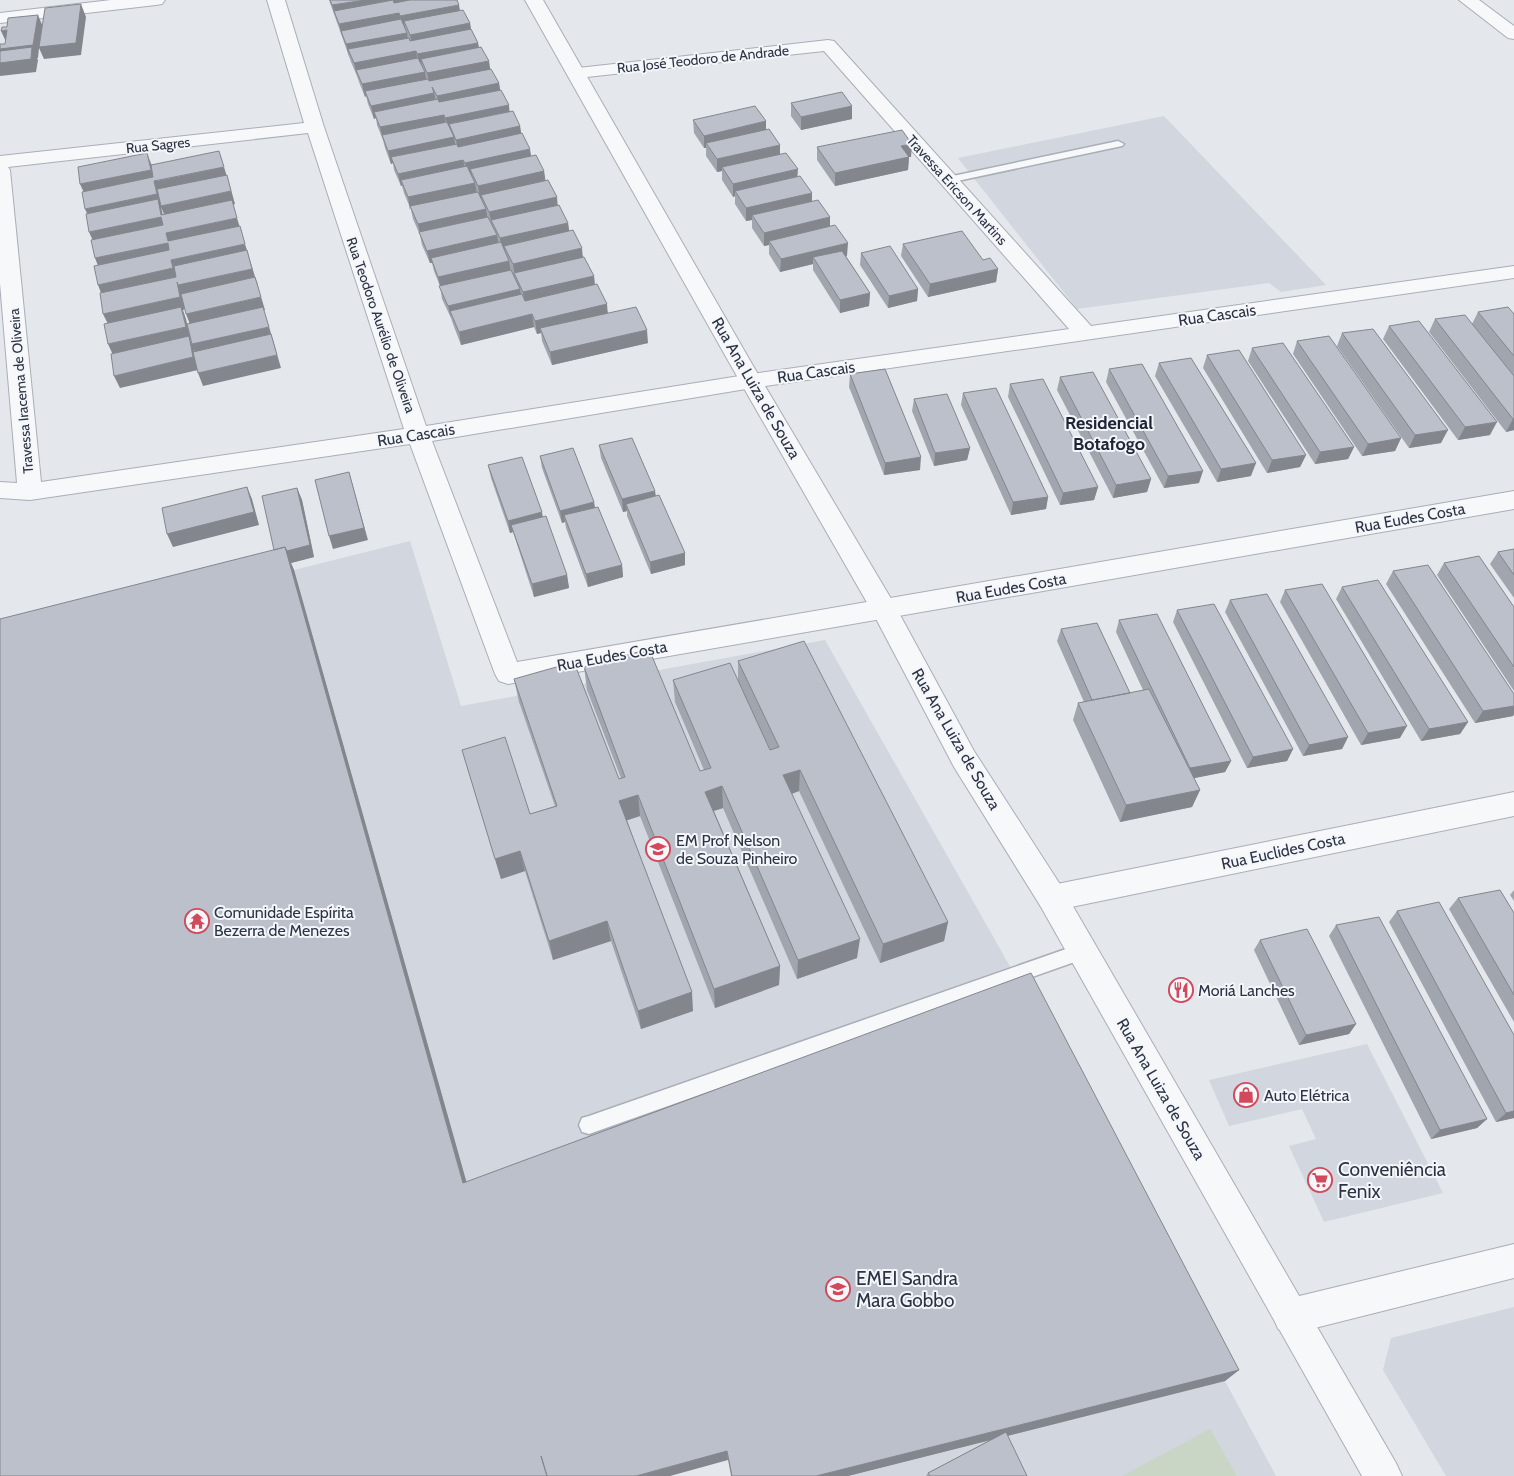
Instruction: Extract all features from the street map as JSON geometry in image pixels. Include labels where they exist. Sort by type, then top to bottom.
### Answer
[{"type":"street","points":[[0,18],[156,0]]},
{"type":"street","name":"Rua Teodoro Aurélio de Oliveira","points":[[276,0],[315,128],[418,434],[508,674]]},
{"type":"street","name":"Rua Ana Luiza de Souza","points":[[534,0],[578,73],[752,381],[884,609],[964,759],[1052,898],[1383,1476]]},
{"type":"street","points":[[1468,0],[1514,34]]},
{"type":"street","name":"Rua José Teodoro de Andrade","points":[[578,73],[828,45]]},
{"type":"street","name":"Travessa Ericson Martins","points":[[828,45],[1086,334]]},
{"type":"street","name":"Rua Sagres","points":[[0,162],[315,128]]},
{"type":"street","name":"Travessa Iracema de Oliveira","points":[[0,170],[30,492]]},
{"type":"street","name":"Rua Cascais","points":[[0,490],[30,492],[418,434],[752,381],[1514,272]]},
{"type":"street","name":"Rua Eudes Costa","points":[[508,674],[1514,500]]},
{"type":"street","name":"Rua Euclides Costa","points":[[1052,898],[1514,804]]},
{"type":"street","points":[[1291,1316],[1514,1261]]},
{"type":"lane","points":[[948,180],[1118,144]]},
{"type":"lane","points":[[589,1125],[1082,951]]},
{"type":"shaded area","points":[[1164,116],[1326,285],[1281,292],[1269,283],[1077,309],[958,158]]},
{"type":"shaded area","name":"EM Prof Nelson de Souza Pinheiro","points":[[410,541],[461,706],[825,640],[1024,991],[471,1198],[294,570]]},
{"type":"shaded area","points":[[1367,1044],[1443,1193],[1324,1222],[1289,1146],[1316,1139],[1302,1109],[1229,1126],[1209,1080]]},
{"type":"shaded area","points":[[1514,1307],[1514,1476],[1446,1476],[1383,1370],[1391,1338]]},
{"type":"shaded area","points":[[1225,1381],[1276,1476],[848,1476]]},
{"type":"green space","points":[[1210,1429],[1237,1476],[1122,1476]]},
{"type":"building","points":[[330,0],[366,0],[332,5]]},
{"type":"building","points":[[393,0],[394,3],[410,0],[457,0],[459,5],[400,16],[399,13],[339,24],[334,11]]},
{"type":"building","points":[[81,4],[76,43],[39,47],[45,8]]},
{"type":"building","points":[[463,10],[470,23],[410,35],[404,21]]},
{"type":"building","points":[[38,15],[33,45],[0,49],[0,44],[5,44],[7,30],[1,31],[2,27],[7,27],[8,18]]},
{"type":"building","points":[[401,19],[407,33],[346,44],[341,31]]},
{"type":"building","points":[[471,29],[478,43],[417,54],[416,51],[354,63],[348,49],[409,38],[410,41]]},
{"type":"building","points":[[32,47],[31,59],[0,63],[0,51]]},
{"type":"building","points":[[481,47],[489,61],[427,73],[421,59]]},
{"type":"building","points":[[418,58],[425,72],[362,84],[356,70]]},
{"type":"building","points":[[491,69],[499,83],[437,96],[432,87],[434,93],[371,106],[365,91],[428,79],[429,81]]},
{"type":"building","points":[[501,90],[509,105],[445,118],[444,115],[380,127],[374,112],[438,99],[439,102]]},
{"type":"building","points":[[842,92],[852,106],[801,117],[791,103]]},
{"type":"building","points":[[755,106],[766,121],[704,136],[693,120]]},
{"type":"building","points":[[513,111],[520,126],[456,140],[449,124]]},
{"type":"building","points":[[447,122],[454,137],[388,151],[382,135]]},
{"type":"building","points":[[769,129],[780,145],[717,159],[706,143]]},
{"type":"building","points":[[902,130],[912,144],[901,146],[909,157],[835,173],[817,147]]},
{"type":"building","points":[[522,133],[530,149],[465,163],[463,160],[398,174],[391,157],[457,144],[458,147]]},
{"type":"building","points":[[219,151],[224,167],[154,181],[157,194],[85,209],[82,192],[153,177],[151,165]]},
{"type":"building","points":[[147,153],[151,170],[80,184],[78,167]]},
{"type":"building","points":[[786,153],[798,169],[733,184],[722,167]]},
{"type":"building","points":[[536,155],[544,171],[478,186],[470,169]]},
{"type":"building","points":[[467,166],[475,183],[408,197],[401,180]]},
{"type":"building","points":[[227,175],[231,191],[161,206],[157,189]]},
{"type":"building","points":[[800,176],[812,193],[746,208],[735,191]]},
{"type":"building","points":[[548,180],[557,197],[489,212],[481,195]]},
{"type":"building","points":[[478,192],[486,209],[418,224],[410,206]]},
{"type":"building","points":[[158,199],[161,215],[232,200],[237,218],[166,233],[168,241],[240,226],[245,244],[171,260],[173,268],[98,285],[94,266],[169,250],[168,243],[95,258],[91,240],[163,225],[161,217],[89,232],[86,214]]},
{"type":"building","points":[[818,200],[830,217],[764,233],[752,215]]},
{"type":"building","points":[[559,205],[568,223],[500,238],[491,220]]},
{"type":"building","points":[[488,217],[497,235],[427,251],[419,232]]},
{"type":"building","points":[[835,225],[848,243],[781,259],[769,241]]},
{"type":"building","points":[[573,230],[582,248],[513,264],[504,246]]},
{"type":"building","points":[[962,231],[983,260],[990,258],[998,269],[930,284],[903,244]]},
{"type":"building","points":[[501,242],[509,261],[438,277],[431,258]]},
{"type":"building","points":[[890,246],[918,289],[889,296],[861,253]]},
{"type":"building","points":[[247,250],[252,269],[178,285],[177,282],[180,297],[103,314],[100,293],[176,277],[174,266]]},
{"type":"building","points":[[842,251],[870,293],[840,300],[813,257]]},
{"type":"building","points":[[584,257],[594,276],[523,292],[514,273]]},
{"type":"building","points":[[511,270],[520,289],[448,306],[439,286]]},
{"type":"building","points":[[255,277],[261,297],[186,314],[181,294]]},
{"type":"building","points":[[597,284],[607,304],[535,321],[532,314],[459,332],[450,311],[522,294],[525,301]]},
{"type":"building","points":[[181,307],[186,327],[108,344],[104,324]]},
{"type":"building","points":[[263,307],[269,327],[192,344],[187,324]]},
{"type":"building","points":[[636,307],[647,330],[550,352],[540,328]]},
{"type":"building","points":[[1508,307],[1514,314],[1514,356],[1478,312]]},
{"type":"building","points":[[1465,315],[1514,376],[1514,419],[1435,319]]},
{"type":"building","points":[[1419,321],[1497,422],[1465,427],[1389,326]]},
{"type":"building","points":[[1373,329],[1448,430],[1415,435],[1342,333]]},
{"type":"building","points":[[271,334],[277,355],[198,373],[193,352]]},
{"type":"building","points":[[189,336],[193,357],[114,376],[111,354]]},
{"type":"building","points":[[1329,336],[1401,438],[1368,444],[1297,341]]},
{"type":"building","points":[[1283,343],[1354,447],[1320,452],[1252,348]]},
{"type":"building","points":[[1239,350],[1306,455],[1272,460],[1207,355]]},
{"type":"building","points":[[1191,358],[1256,463],[1221,469],[1159,363]]},
{"type":"building","points":[[1142,364],[1203,471],[1168,476],[1109,369]]},
{"type":"building","points":[[885,369],[921,457],[885,463],[850,374]]},
{"type":"building","points":[[1093,372],[1151,479],[1116,485],[1060,377]]},
{"type":"building","points":[[1043,379],[1098,487],[1063,493],[1010,384]]},
{"type":"building","points":[[996,388],[1048,497],[1013,502],[963,393]]},
{"type":"building","points":[[947,394],[970,448],[935,453],[914,399]]},
{"type":"building","points":[[632,438],[655,491],[622,499],[599,445]]},
{"type":"building","points":[[573,448],[594,502],[560,511],[540,456]]},
{"type":"building","points":[[522,457],[542,512],[508,521],[488,465]]},
{"type":"building","points":[[349,472],[364,528],[329,536],[315,480]]},
{"type":"building","points":[[247,487],[254,512],[167,534],[162,508]]},
{"type":"building","points":[[297,488],[310,545],[287,551],[285,547],[274,550],[262,496]]},
{"type":"building","points":[[659,495],[685,553],[650,562],[626,504]]},
{"type":"building","points":[[598,507],[622,565],[586,574],[564,515]]},
{"type":"building","points":[[546,516],[567,575],[532,584],[511,525]]},
{"type":"building","points":[[285,547],[463,1183],[1031,973],[1239,1370],[816,1476],[732,1476],[727,1451],[636,1476],[0,1476],[0,619]]},
{"type":"building","points":[[1514,549],[1514,575],[1498,552]]},
{"type":"building","points":[[1479,556],[1514,607],[1514,667],[1444,563]]},
{"type":"building","points":[[1428,565],[1514,694],[1514,706],[1483,711],[1393,571]]},
{"type":"building","points":[[1378,580],[1468,722],[1429,729],[1342,587]]},
{"type":"building","points":[[1322,584],[1407,726],[1368,733],[1285,590]]},
{"type":"building","points":[[1267,594],[1348,737],[1309,745],[1230,600]]},
{"type":"building","points":[[1214,604],[1293,749],[1253,757],[1177,610]]},
{"type":"building","points":[[1157,614],[1231,761],[1190,768],[1119,620]]},
{"type":"building","points":[[1097,623],[1130,693],[1092,700],[1061,629]]},
{"type":"building","points":[[804,641],[948,922],[883,944],[800,770],[783,775],[860,939],[798,960],[722,786],[705,792],[780,966],[714,989],[638,795],[619,801],[692,992],[638,1011],[607,921],[549,941],[520,851],[495,859],[462,750],[505,737],[530,814],[557,806],[514,679],[574,662],[619,779],[625,777],[584,667],[649,649],[700,771],[711,768],[673,680],[730,663],[770,750],[779,747],[738,661]]},
{"type":"building","points":[[1149,689],[1200,790],[1126,805],[1078,703]]},
{"type":"building","points":[[1500,890],[1514,913],[1514,995],[1458,898]]},
{"type":"building","points":[[1439,902],[1514,1035],[1514,1111],[1506,1113],[1397,911]]},
{"type":"building","points":[[1379,917],[1487,1119],[1440,1130],[1336,925]]},
{"type":"building","points":[[1307,929],[1356,1024],[1306,1035],[1260,940]]},
{"type":"building","points":[[1006,1432],[1027,1476],[930,1476],[928,1473]]},
{"type":"place","name":"EM Prof Nelson de Souza Pinheiro","points":[[658,849]]},
{"type":"place","name":"Comunidade Espírita Bezerra de Menezes","points":[[197,921]]},
{"type":"place","name":"Moriá Lanches","points":[[1181,990]]},
{"type":"place","name":"Auto Elétrica","points":[[1246,1095]]},
{"type":"place","name":"Conveniência Fenix","points":[[1320,1180]]},
{"type":"place","name":"EMEI Sandra Mara Gobbo","points":[[838,1289]]},
{"type":"district","name":"Residencial Botafogo","points":[[1109,433]]}]
